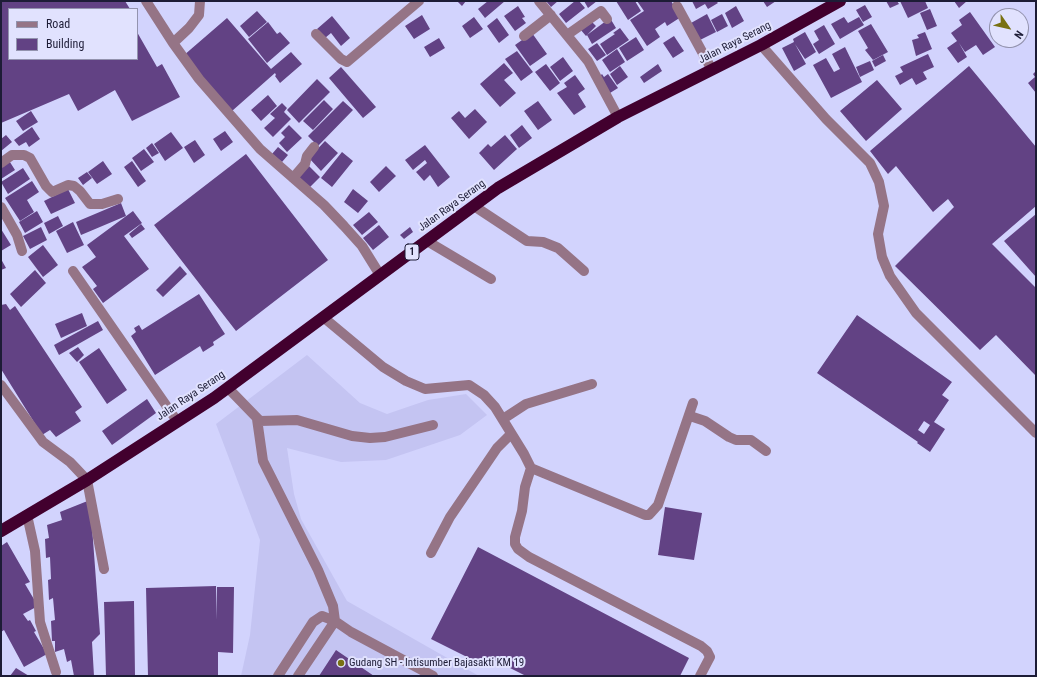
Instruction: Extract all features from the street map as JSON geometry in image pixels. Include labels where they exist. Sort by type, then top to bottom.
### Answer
[{"type":"highway","name":"Jalan Raya Serang","points":[[1,531],[87,480],[228,388],[498,188],[618,117],[761,45],[840,1]]},
{"type":"street","points":[[146,1],[173,43],[199,79],[260,149],[324,205],[344,226],[362,246],[380,275]]},
{"type":"street","points":[[173,43],[189,28],[199,15],[200,1]]},
{"type":"street","points":[[316,34],[341,60],[347,62],[419,1]]},
{"type":"street","points":[[539,1],[588,61],[618,117]]},
{"type":"street","points":[[677,6],[712,70]]},
{"type":"street","points":[[567,36],[601,10],[607,20]]},
{"type":"street","points":[[524,36],[551,15]]},
{"type":"street","points":[[761,45],[826,118],[870,163],[879,182],[884,206],[878,234],[882,257],[890,276],[916,313],[1036,433]]},
{"type":"street","points":[[293,178],[305,164],[305,160],[314,147]]},
{"type":"street","points":[[1,162],[12,155],[24,155],[30,158],[46,186],[52,192],[68,185],[74,186],[80,191],[90,204],[102,204],[118,199]]},
{"type":"street","points":[[474,206],[527,242],[543,242],[558,248],[584,271]]},
{"type":"street","points":[[1,207],[17,235],[22,251]]},
{"type":"street","points":[[427,241],[490,279]]},
{"type":"street","points":[[73,271],[177,421]]},
{"type":"street","points":[[324,317],[372,359],[406,381],[425,389],[469,385],[484,395],[502,419],[531,468],[645,515],[649,515],[658,506],[690,416],[693,403]]},
{"type":"street","points":[[502,419],[526,404],[592,384]]},
{"type":"street","points":[[1,385],[43,442],[70,462],[87,480],[104,569]]},
{"type":"street","points":[[228,388],[257,419],[264,421],[297,420],[352,436],[370,438],[385,437],[433,425]]},
{"type":"street","points":[[690,416],[705,421],[736,440],[750,440],[766,451]]},
{"type":"street","points":[[257,419],[263,461],[318,570],[333,606],[335,621],[298,676]]},
{"type":"street","points":[[431,553],[450,517],[497,448],[511,434]]},
{"type":"street","points":[[531,468],[525,487],[522,511],[515,537],[514,544],[518,549],[529,557],[701,646],[707,651],[710,658],[700,676]]},
{"type":"street","points":[[27,515],[35,551],[40,622],[56,672]]},
{"type":"street","points":[[278,676],[313,622],[322,616],[335,621],[352,632],[433,676]]},
{"type":"shaded area","points":[[307,355],[360,403],[387,414],[428,400],[466,394],[487,415],[460,435],[386,460],[341,462],[287,448],[294,494],[301,519],[347,601],[479,676],[241,676],[250,635],[260,540],[216,424]]},
{"type":"building","points":[[1,1],[125,1],[129,8],[8,8],[8,60],[138,60],[138,34],[157,67],[162,64],[180,97],[132,121],[115,90],[78,111],[69,94],[1,123]]},
{"type":"building","points":[[457,1],[466,1],[462,6]]},
{"type":"building","points":[[488,1],[505,1],[485,18],[478,9]]},
{"type":"building","points":[[546,1],[558,1],[551,7]]},
{"type":"building","points":[[575,1],[579,1],[585,8],[566,23],[559,14]]},
{"type":"building","points":[[584,1],[597,1],[588,8]]},
{"type":"building","points":[[616,1],[635,1],[641,11],[628,20]]},
{"type":"building","points":[[637,1],[671,1],[681,17],[667,26],[665,22],[655,29],[660,37],[647,46],[630,20],[644,11]]},
{"type":"building","points":[[692,1],[716,1],[718,3],[708,9],[705,4],[696,9]]},
{"type":"building","points":[[763,1],[776,1],[767,7]]},
{"type":"building","points":[[886,1],[897,1],[899,4],[890,8]]},
{"type":"building","points":[[900,1],[925,1],[928,8],[908,18]]},
{"type":"building","points":[[954,1],[967,1],[959,8]]},
{"type":"building","points":[[865,5],[872,17],[863,22],[856,10]]},
{"type":"building","points":[[518,6],[525,17],[522,18],[526,23],[515,31],[504,16]]},
{"type":"building","points":[[736,6],[744,21],[732,28],[725,13]]},
{"type":"building","points":[[930,9],[937,26],[927,30],[920,13]]},
{"type":"building","points":[[257,11],[267,22],[249,37],[240,26]]},
{"type":"building","points":[[970,12],[989,39],[989,48],[994,48],[983,55],[976,45],[965,52],[959,43],[967,57],[958,63],[947,48],[957,41],[951,33],[962,25],[959,20]]},
{"type":"building","points":[[707,14],[716,32],[700,40],[691,23]]},
{"type":"building","points":[[722,14],[728,26],[717,32],[711,20]]},
{"type":"building","points":[[422,15],[430,29],[414,39],[405,26]]},
{"type":"building","points":[[332,16],[350,38],[341,46],[331,33],[325,38],[317,29]]},
{"type":"building","points":[[474,17],[483,29],[470,38],[462,26]]},
{"type":"building","points":[[844,17],[848,23],[859,17],[864,25],[840,39],[831,24]]},
{"type":"building","points":[[227,18],[271,69],[291,52],[302,64],[280,83],[275,76],[275,73],[232,111],[183,56]]},
{"type":"building","points":[[497,18],[509,35],[499,43],[487,26]]},
{"type":"building","points":[[610,18],[616,28],[592,44],[587,35]]},
{"type":"building","points":[[590,20],[596,26],[586,36],[580,29]]},
{"type":"building","points":[[268,22],[277,34],[280,32],[290,43],[267,63],[248,39]]},
{"type":"building","points":[[871,24],[888,52],[873,60],[865,50],[868,48],[858,31]]},
{"type":"building","points":[[824,25],[835,44],[819,54],[813,44],[819,40],[814,31]]},
{"type":"building","points":[[620,28],[629,40],[607,55],[600,44],[615,34],[613,33]]},
{"type":"building","points":[[805,32],[816,52],[805,59],[795,44],[806,64],[794,71],[782,48],[794,42],[793,39]]},
{"type":"building","points":[[925,32],[932,49],[916,56],[912,40],[919,38],[917,35]]},
{"type":"building","points":[[532,33],[547,54],[530,66],[515,45]]},
{"type":"building","points":[[674,36],[684,51],[673,58],[663,43]]},
{"type":"building","points":[[636,37],[644,50],[627,61],[619,48]]},
{"type":"building","points":[[439,38],[445,48],[430,57],[424,47]]},
{"type":"building","points":[[597,43],[606,55],[597,61],[588,49]]},
{"type":"building","points":[[845,47],[862,82],[831,98],[813,65],[826,58],[834,72],[840,69],[832,54]]},
{"type":"building","points":[[617,49],[625,62],[610,72],[602,60]]},
{"type":"building","points":[[517,51],[533,72],[521,81],[505,59]]},
{"type":"building","points":[[928,54],[934,67],[923,72],[927,79],[916,85],[912,78],[900,85],[895,76],[903,72],[900,67]]},
{"type":"building","points":[[883,55],[886,61],[875,67],[872,61]]},
{"type":"building","points":[[563,57],[573,71],[560,81],[550,67]]},
{"type":"building","points":[[870,61],[874,70],[860,77],[856,67]]},
{"type":"building","points":[[504,63],[513,73],[504,80],[516,93],[500,107],[480,84]]},
{"type":"building","points":[[546,64],[560,83],[550,91],[535,72]]},
{"type":"building","points":[[658,64],[662,71],[644,83],[640,77]]},
{"type":"building","points":[[620,66],[628,77],[617,85],[610,74]]},
{"type":"building","points":[[969,66],[1036,147],[1036,206],[992,244],[1036,288],[1036,376],[996,335],[980,350],[895,266],[954,207],[948,199],[933,212],[896,166],[888,174],[870,151]]},
{"type":"building","points":[[341,67],[376,107],[363,118],[329,78]]},
{"type":"building","points":[[1036,71],[1036,93],[1028,83],[1035,77],[1033,74]]},
{"type":"building","points":[[602,74],[604,77],[608,74],[618,88],[610,93],[599,77]]},
{"type":"building","points":[[575,75],[585,89],[578,94],[586,107],[574,115],[557,93],[567,87],[564,83]]},
{"type":"building","points":[[317,79],[330,92],[299,123],[287,110]]},
{"type":"building","points":[[877,80],[902,109],[866,141],[840,111]]},
{"type":"building","points":[[268,95],[277,106],[261,121],[251,110]]},
{"type":"building","points":[[324,100],[333,109],[313,130],[303,121]]},
{"type":"building","points":[[343,101],[353,110],[318,146],[308,136]]},
{"type":"building","points":[[538,101],[552,120],[538,130],[524,111]]},
{"type":"building","points":[[282,103],[287,108],[284,112],[291,119],[273,137],[264,128],[275,118],[270,114]]},
{"type":"building","points":[[475,109],[487,122],[469,139],[451,118],[459,111],[465,118]]},
{"type":"building","points":[[31,111],[38,122],[23,131],[16,121]]},
{"type":"building","points":[[289,125],[302,138],[287,152],[279,143],[285,137],[281,133]]},
{"type":"building","points":[[522,125],[532,138],[519,148],[510,135]]},
{"type":"building","points":[[32,127],[40,139],[29,147],[26,142],[19,146],[14,140]]},
{"type":"building","points":[[225,131],[233,142],[221,151],[213,139]]},
{"type":"building","points":[[171,132],[183,148],[165,161],[154,144]]},
{"type":"building","points":[[6,135],[12,142],[1,151],[1,139]]},
{"type":"building","points":[[505,135],[517,149],[494,170],[479,153],[488,144],[491,147]]},
{"type":"building","points":[[195,140],[205,155],[194,163],[184,147]]},
{"type":"building","points":[[325,141],[338,153],[321,171],[309,158]]},
{"type":"building","points":[[152,143],[159,153],[152,157],[146,148]]},
{"type":"building","points":[[425,145],[450,177],[438,187],[430,175],[424,181],[416,172],[427,163],[425,160],[413,170],[405,160]]},
{"type":"building","points":[[278,147],[288,155],[282,162],[272,154]]},
{"type":"building","points":[[144,149],[154,162],[141,171],[132,158]]},
{"type":"building","points":[[342,152],[353,161],[332,187],[321,178]]},
{"type":"building","points":[[246,154],[328,260],[236,331],[154,225]]},
{"type":"building","points":[[8,159],[15,170],[1,179],[1,163]]},
{"type":"building","points":[[103,161],[112,174],[97,184],[88,172]]},
{"type":"building","points":[[132,161],[146,181],[138,187],[124,167]]},
{"type":"building","points":[[308,165],[320,177],[309,188],[297,177]]},
{"type":"building","points":[[386,166],[396,176],[379,192],[370,182]]},
{"type":"building","points":[[23,168],[30,179],[8,194],[1,182]]},
{"type":"building","points":[[87,172],[92,178],[83,185],[78,178]]},
{"type":"building","points":[[32,181],[39,192],[27,200],[34,212],[20,221],[5,198]]},
{"type":"building","points":[[68,189],[75,203],[51,214],[44,201]]},
{"type":"building","points":[[353,189],[368,201],[358,213],[344,202]]},
{"type":"building","points":[[121,203],[126,216],[81,235],[76,222]]},
{"type":"building","points":[[37,211],[43,222],[25,233],[19,222]]},
{"type":"building","points":[[133,211],[142,223],[124,236],[149,269],[103,303],[93,289],[97,286],[82,267],[96,257],[87,245]]},
{"type":"building","points":[[369,212],[378,222],[362,235],[353,225]]},
{"type":"building","points":[[1036,214],[1036,277],[1004,241]]},
{"type":"building","points":[[58,216],[63,226],[49,234],[44,223]]},
{"type":"building","points":[[73,222],[84,245],[67,253],[56,231]]},
{"type":"building","points":[[141,224],[145,229],[132,238],[129,234]]},
{"type":"building","points":[[379,225],[389,237],[373,250],[363,238]]},
{"type":"building","points":[[41,227],[47,240],[30,249],[23,236]]},
{"type":"building","points":[[410,227],[413,232],[404,239],[400,235]]},
{"type":"building","points":[[1,229],[11,245],[1,251]]},
{"type":"building","points":[[43,245],[58,265],[43,277],[28,257]]},
{"type":"building","points":[[1,259],[6,268],[1,270]]},
{"type":"building","points":[[180,266],[187,274],[163,297],[156,290]]},
{"type":"building","points":[[35,270],[46,283],[21,307],[10,294]]},
{"type":"building","points":[[199,294],[225,334],[213,342],[214,345],[203,352],[200,346],[155,375],[131,336],[136,332],[134,328],[139,325],[142,330]]},
{"type":"building","points":[[6,304],[10,310],[15,306],[82,407],[75,412],[81,421],[56,437],[50,430],[42,435],[1,369],[1,305]]},
{"type":"building","points":[[82,313],[87,326],[61,338],[55,324]]},
{"type":"building","points":[[857,315],[952,382],[942,395],[949,400],[934,422],[945,429],[930,452],[917,443],[918,442],[817,373]],"holes":[[[924,421],[930,425],[924,434],[918,430]]]},
{"type":"building","points":[[98,321],[103,330],[59,355],[54,345]]},
{"type":"building","points":[[78,347],[84,355],[77,362],[69,353]]},
{"type":"building","points":[[99,348],[127,390],[107,404],[79,362]]},
{"type":"building","points":[[147,399],[156,413],[112,445],[102,431]]},
{"type":"building","points":[[90,500],[100,634],[92,642],[94,676],[74,676],[71,660],[67,662],[64,649],[55,652],[55,641],[52,641],[51,621],[55,620],[53,598],[49,600],[48,580],[51,579],[50,557],[46,558],[45,539],[49,538],[47,525],[62,520],[60,512]]},
{"type":"building","points":[[665,507],[702,513],[694,560],[658,555]]},
{"type":"building","points":[[7,542],[30,582],[25,584],[38,606],[23,614],[28,621],[30,620],[36,631],[34,632],[47,654],[24,667],[4,630],[1,632],[1,546]]},
{"type":"building","points":[[478,547],[689,658],[680,676],[526,676],[490,658],[485,666],[431,639]]},
{"type":"building","points":[[216,586],[217,620],[217,587],[234,587],[233,653],[218,652],[218,676],[148,676],[146,588]]},
{"type":"building","points":[[134,601],[135,676],[106,676],[104,602]]},
{"type":"building","name":"Gudang SH - Intisumber Bajasakti KM 19","points":[[336,650],[374,676],[319,676]]},
{"type":"building","points":[[16,668],[29,676],[10,676]]},
{"type":"place","name":"Gudang SH - Intisumber Bajasakti KM 19","points":[[341,663]]}]
